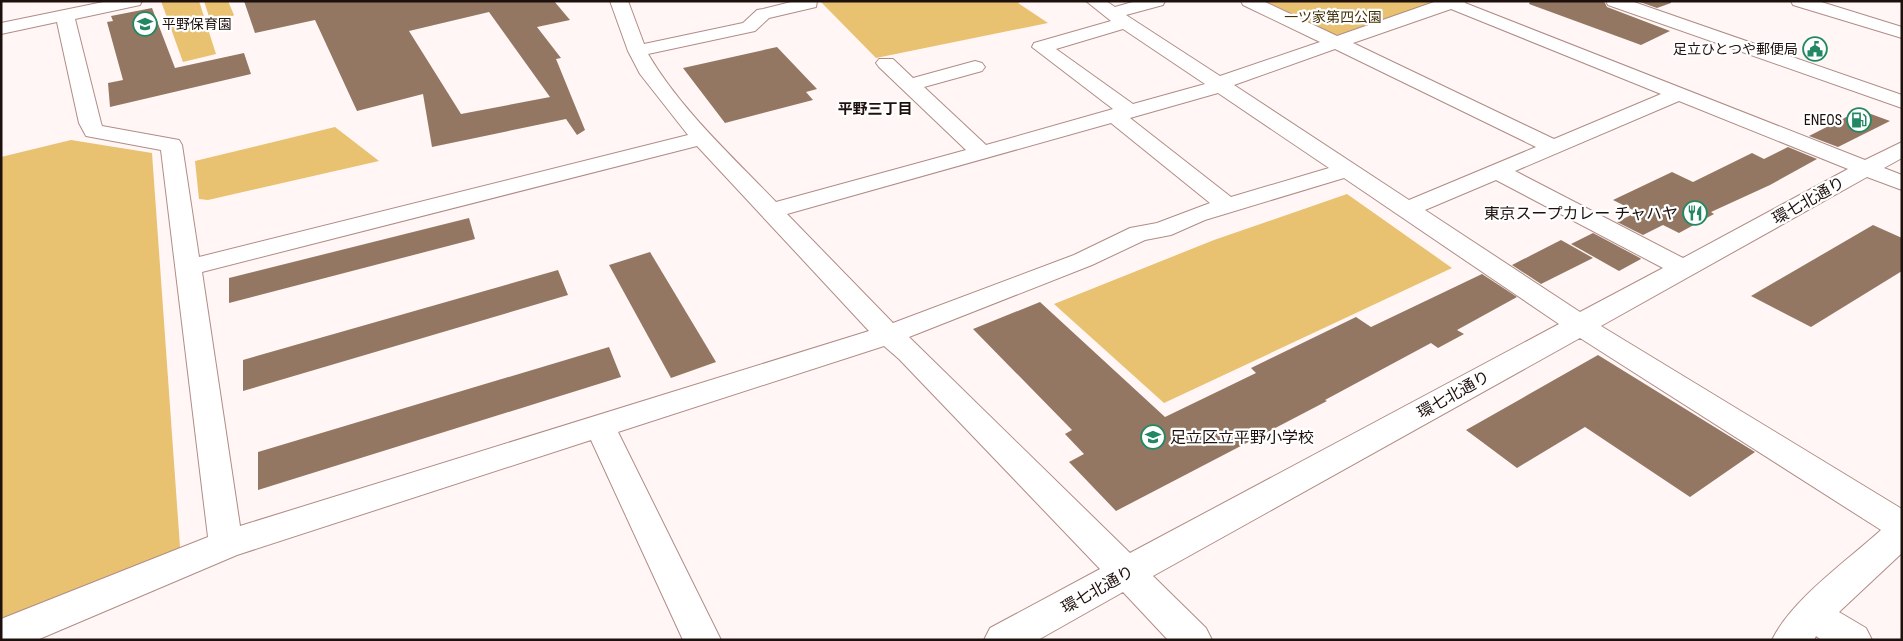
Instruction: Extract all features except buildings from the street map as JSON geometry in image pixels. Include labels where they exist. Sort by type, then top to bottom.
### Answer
[{"type":"street","points":[[1,29],[76,10],[134,1]]},
{"type":"street","points":[[619,1],[637,52],[650,74],[702,138],[888,336],[909,352],[1192,640]]},
{"type":"street","points":[[1157,1],[1111,12],[1041,47],[1121,113],[1228,206]]},
{"type":"street","points":[[1249,1],[1554,147]]},
{"type":"street","points":[[1614,1],[1902,102]]},
{"type":"street","points":[[1799,1],[1902,34]]},
{"type":"street","points":[[1838,13],[1864,1]]},
{"type":"street","points":[[771,211],[1220,85],[1451,2],[1902,183]]},
{"type":"street","points":[[637,52],[749,26],[763,14],[810,3]]},
{"type":"street","points":[[76,10],[90,123],[94,131],[171,145],[226,544]]},
{"type":"street","points":[[1111,12],[1580,325],[1902,526]]},
{"type":"street","points":[[886,63],[982,152]]},
{"type":"street","points":[[910,85],[975,67]]},
{"type":"street","points":[[1405,210],[1679,94]]},
{"type":"street","points":[[188,268],[702,138]]},
{"type":"street","name":"環七北通り","points":[[1003,640],[1902,149]]},
{"type":"street","points":[[1,636],[36,632],[226,544],[888,336],[1083,260],[1139,233],[1162,230],[1196,215],[1348,170]]},
{"type":"street","points":[[1497,171],[1683,268]]},
{"type":"street","points":[[600,427],[702,640]]},
{"type":"street","points":[[1801,627],[1902,532]]},
{"type":"street","points":[[1801,627],[1852,640]]},
{"type":"green space","points":[[161,1],[199,1],[216,54],[183,62]]},
{"type":"green space","points":[[204,1],[228,1],[234,15],[227,20],[211,23]]},
{"type":"green space","points":[[820,1],[1022,1],[1018,3],[1048,23],[876,58]]},
{"type":"green space","name":"一ツ家第四公園","points":[[1261,1],[1433,1],[1434,3],[1340,35],[1329,34]]},
{"type":"green space","points":[[335,127],[379,161],[208,200],[199,199],[195,161]]},
{"type":"green space","points":[[71,140],[152,153],[180,547],[177,552],[1,619],[1,157]]},
{"type":"green space","points":[[1347,194],[1452,268],[1164,403],[1054,304],[1214,240]]},
{"type":"place","name":"平野保育園","points":[[145,24]]},
{"type":"place","name":"足立ひとつや郵便局","points":[[1815,49]]},
{"type":"place","name":"ENEOS","points":[[1859,120]]},
{"type":"place","name":"東京スープカレー チャハヤ","points":[[1695,213]]},
{"type":"place","name":"足立区立平野小学校","points":[[1153,437]]},
{"type":"district","name":"平野三丁目","points":[[875,109]]}]
